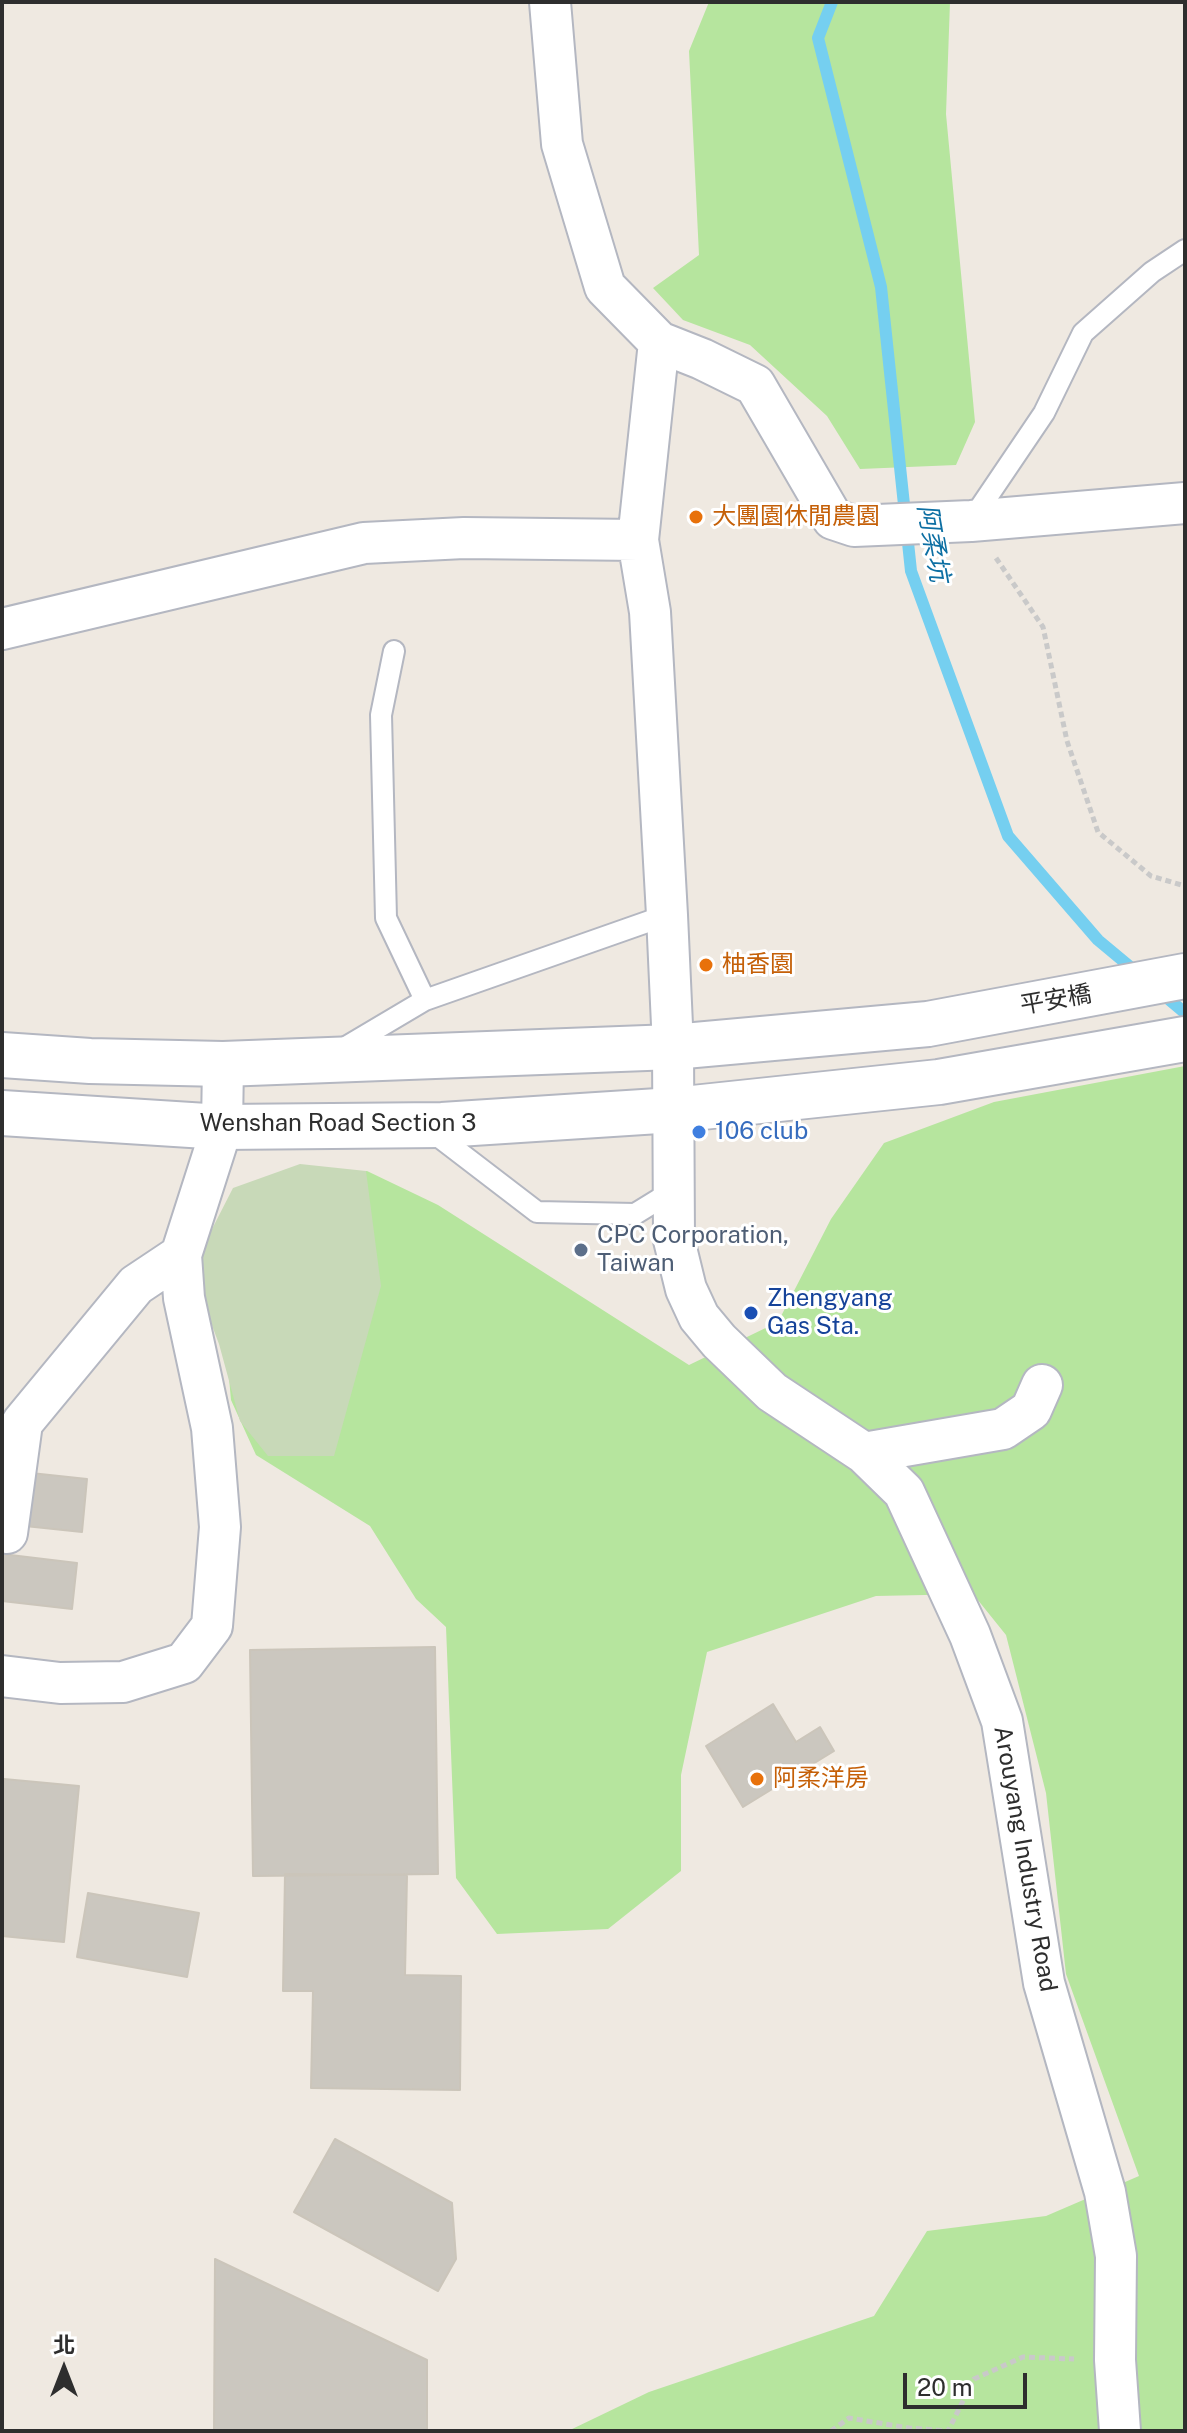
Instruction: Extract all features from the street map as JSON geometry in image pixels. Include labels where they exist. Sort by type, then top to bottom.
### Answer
[{"type":"main road","name":"平安橋","points":[[673,1047],[928,1024],[1185,976]]},
{"type":"main road","name":"Wenshan Road Section 3","points":[[2,1113],[222,1127],[423,1125],[674,1110],[964,1078],[1185,1039]]},
{"type":"main road","points":[[2,1055],[90,1061],[223,1064],[673,1047]]},
{"type":"street","points":[[550,2],[562,144],[605,287],[659,342],[755,385],[833,519],[854,526],[971,521],[1185,503]]},
{"type":"street","name":"Arouyang Industry Road","points":[[659,342],[638,540],[650,612],[667,915],[673,1047],[674,1240],[686,1289],[699,1317],[719,1341],[772,1392],[864,1453],[904,1492],[970,1635],[1002,1721],[1044,1983],[1105,2192],[1116,2256],[1115,2360],[1120,2431]]},
{"type":"street","points":[[2,629],[364,543],[464,538],[638,540]]},
{"type":"street","points":[[2,1676],[60,1683],[123,1682],[184,1663],[212,1626],[220,1527],[212,1428],[184,1298],[181,1255],[222,1127],[223,1064]]},
{"type":"street","points":[[7,1533],[22,1423],[136,1285],[181,1255]]},
{"type":"street","points":[[864,1453],[1003,1429],[1031,1410],[1042,1385]]},
{"type":"lane","points":[[971,521],[1044,413],[1083,333],[1152,272],[1185,250]]},
{"type":"lane","points":[[394,651],[381,715],[386,918],[425,1000]]},
{"type":"lane","points":[[321,1061],[425,1000],[667,915]]},
{"type":"lane","points":[[423,1125],[537,1212],[635,1214],[674,1190]]},
{"type":"path","points":[[971,521],[1043,627],[1067,741],[1098,832],[1151,876],[1185,886]]},
{"type":"path","points":[[831,2431],[849,2418],[948,2431],[974,2379],[1023,2357],[1115,2360]]},
{"type":"green space","points":[[709,2],[950,2],[946,114],[975,422],[956,465],[860,469],[827,416],[750,345],[683,320],[653,288],[699,255],[689,51]]},
{"type":"green space","points":[[1185,1066],[1185,2431],[568,2431],[649,2392],[874,2316],[927,2231],[1046,2216],[1139,2176],[1066,1974],[1046,1793],[1006,1635],[973,1594],[876,1596],[707,1652],[681,1775],[681,1871],[608,1929],[497,1934],[456,1878],[446,1627],[416,1599],[370,1526],[256,1455],[231,1400],[220,1279],[246,1188],[367,1171],[438,1205],[689,1365],[778,1322],[831,1219],[884,1143],[994,1102]]},
{"type":"green space","points":[[300,1164],[366,1171],[381,1286],[334,1456],[268,1456],[240,1421],[219,1344],[191,1270],[233,1188]]},
{"type":"building","points":[[31,1473],[87,1479],[82,1532],[25,1526]]},
{"type":"building","points":[[2,1554],[77,1563],[72,1609],[2,1601]]},
{"type":"building","points":[[435,1647],[438,1874],[253,1876],[250,1650]]},
{"type":"building","name":"阿柔洋房","points":[[773,1704],[796,1742],[820,1727],[834,1751],[743,1807],[706,1746]]},
{"type":"building","points":[[4,1779],[79,1786],[64,1942],[2,1936]]},
{"type":"building","points":[[285,1874],[407,1875],[405,1975],[461,1976],[460,2090],[311,2088],[313,1991],[283,1991]]},
{"type":"building","points":[[88,1893],[199,1913],[187,1977],[77,1957]]},
{"type":"building","points":[[335,2139],[452,2203],[456,2259],[438,2291],[294,2212]]},
{"type":"building","points":[[215,2259],[427,2360],[427,2431],[214,2431]]},
{"type":"waterway","name":"阿柔坑","points":[[832,2],[818,38],[881,287],[911,571],[1008,836],[1098,940],[1140,975]]},
{"type":"waterway","name":"阿柔坑","points":[[1160,992],[1185,1013]]},
{"type":"place","name":"大團園休閒農園","points":[[696,517]]},
{"type":"place","name":"柚香園","points":[[706,965]]},
{"type":"place","name":"106 club","points":[[699,1132]]},
{"type":"place","name":"CPC Corporation, Taiwan","points":[[581,1250]]},
{"type":"place","name":"Zhengyang Gas Sta.","points":[[751,1313]]},
{"type":"place","name":"阿柔洋房","points":[[757,1779]]}]
